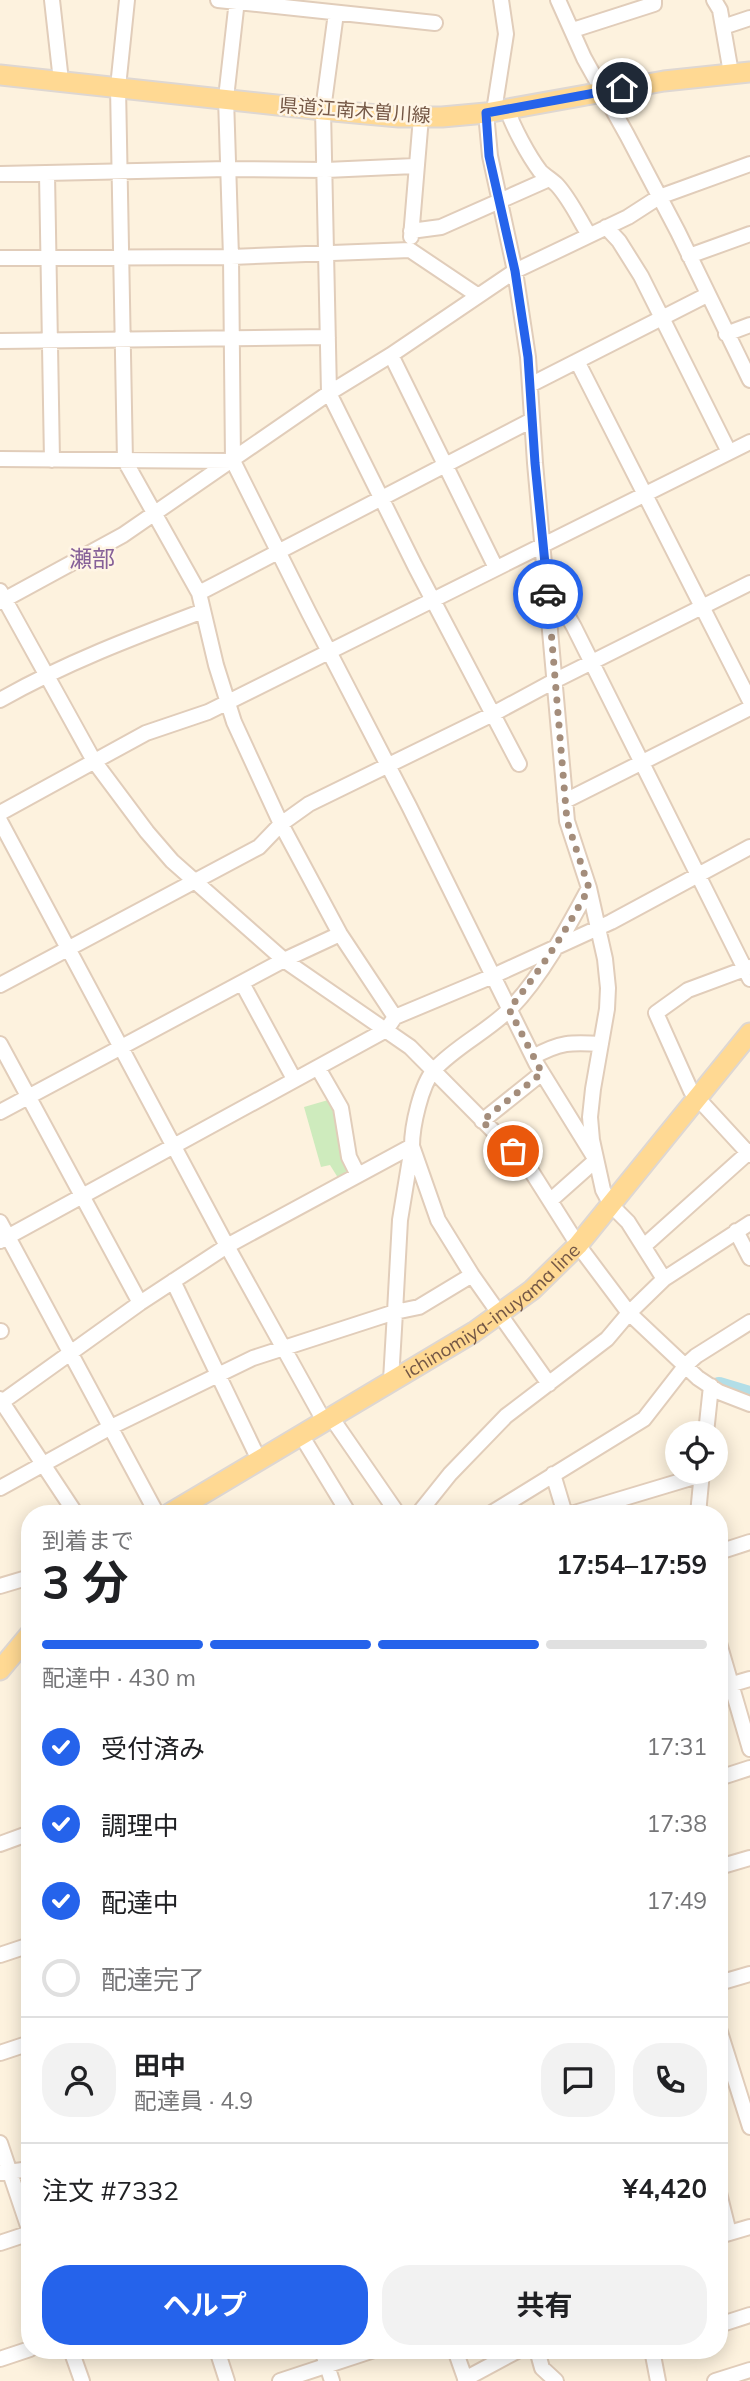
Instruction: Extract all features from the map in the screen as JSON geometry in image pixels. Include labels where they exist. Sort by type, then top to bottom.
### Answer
[{"type":"main road","name":"県道江南木曽川線","points":[[0,75],[323,110],[421,117],[496,111],[601,92],[741,72]]},
{"type":"main road","name":"ichinomiya-inuyama line","points":[[184,1505],[501,1315],[547,1278],[578,1245],[750,1033]]},
{"type":"main road","points":[[0,1670],[21,1645]]},
{"type":"street","points":[[52,0],[61,81]]},
{"type":"street","points":[[127,0],[118,86],[125,461],[199,593],[227,702],[249,757],[281,824],[340,934],[396,1017]]},
{"type":"street","points":[[218,0],[435,23]]},
{"type":"street","points":[[501,0],[506,34],[489,156],[515,271],[528,357],[567,821],[599,927],[608,988],[590,1116],[603,1189],[611,1205],[628,1222],[664,1279]]},
{"type":"street","points":[[558,0],[601,92],[627,135],[750,380]]},
{"type":"street","points":[[573,30],[654,4],[654,0]]},
{"type":"street","points":[[714,0],[720,10],[723,27],[741,72]]},
{"type":"street","points":[[237,1],[226,98],[233,461],[533,1057],[596,1160]]},
{"type":"street","points":[[336,13],[323,110],[329,393],[519,764]]},
{"type":"street","points":[[723,27],[750,18]]},
{"type":"street","points":[[496,111],[512,124],[541,173],[567,199],[589,235]]},
{"type":"street","points":[[410,250],[421,117]]},
{"type":"street","points":[[750,164],[659,197],[628,217],[515,271],[391,355],[329,393],[123,535],[1,597],[94,761],[172,861],[284,960],[410,1047],[528,1166],[578,1245],[629,1313],[698,1378],[750,1404]]},
{"type":"street","points":[[0,174],[228,169],[326,170],[415,166]]},
{"type":"street","points":[[47,174],[52,460]]},
{"type":"street","points":[[411,230],[441,227],[549,179]]},
{"type":"street","points":[[606,227],[641,276],[729,452]]},
{"type":"street","points":[[689,257],[750,234]]},
{"type":"street","points":[[0,258],[231,257],[410,250],[477,295]]},
{"type":"street","points":[[530,385],[707,295]]},
{"type":"street","points":[[726,334],[750,325]]},
{"type":"street","points":[[0,341],[328,337]]},
{"type":"street","points":[[391,355],[496,568]]},
{"type":"street","points":[[577,361],[750,701]]},
{"type":"street","points":[[199,593],[532,420]]},
{"type":"street","points":[[0,813],[146,733],[208,712],[750,442]]},
{"type":"street","points":[[0,459],[233,461]]},
{"type":"street","points":[[0,985],[259,848],[281,824],[309,804],[494,714],[750,583]]},
{"type":"street","points":[[547,586],[554,592],[592,662],[697,875],[748,971],[688,990],[656,1013],[691,1091],[749,1153],[644,1246]]},
{"type":"street","points":[[0,700],[45,675],[98,651],[203,611]]},
{"type":"street","points":[[565,801],[750,708]]},
{"type":"street","points":[[0,821],[284,1349],[327,1419],[391,1505]]},
{"type":"street","points":[[4,1238],[386,1030],[396,1017],[494,976],[599,927],[750,847]]},
{"type":"street","points":[[391,1380],[401,1220],[416,1115],[433,1071],[509,1009],[555,947],[589,888]]},
{"type":"street","points":[[0,1112],[284,960],[340,934]]},
{"type":"street","points":[[242,983],[294,1079]]},
{"type":"street","points":[[533,1057],[550,1047],[572,1042],[601,1044]]},
{"type":"street","points":[[0,1044],[140,1303]]},
{"type":"street","points":[[318,1068],[341,1108],[349,1157],[358,1175]]},
{"type":"street","points":[[482,1121],[542,1073]]},
{"type":"street","points":[[70,1505],[1,1401],[140,1303],[227,1246],[412,1146]]},
{"type":"street","points":[[412,1146],[438,1220],[472,1275],[550,1384]]},
{"type":"street","points":[[551,1200],[596,1160]]},
{"type":"street","points":[[0,1222],[4,1238],[71,1353],[152,1505]]},
{"type":"street","points":[[425,1505],[450,1474],[506,1416],[607,1339],[664,1279],[750,1223]]},
{"type":"street","points":[[736,1231],[750,1258]]},
{"type":"street","points":[[0,1488],[109,1428],[217,1374],[253,1358],[395,1312],[419,1307],[472,1275]]},
{"type":"street","points":[[173,1281],[259,1460]]},
{"type":"street","points":[[504,1505],[644,1419],[686,1365],[750,1322]]},
{"type":"street","points":[[707,1421],[711,1386]]},
{"type":"street","points":[[300,1435],[343,1505]]},
{"type":"street","points":[[553,1474],[562,1505]]},
{"type":"street","points":[[600,1505],[668,1484]]},
{"type":"street","points":[[699,1505],[700,1484]]},
{"type":"street","points":[[728,1549],[750,1542]]},
{"type":"street","points":[[0,1586],[21,1580]]},
{"type":"street","points":[[728,1685],[750,1679]]},
{"type":"street","points":[[728,1693],[750,1748]]},
{"type":"street","points":[[728,1776],[750,1768]]},
{"type":"street","points":[[2,1840],[21,1835]]},
{"type":"street","points":[[728,1864],[750,1858]]},
{"type":"street","points":[[0,1955],[21,1948]]},
{"type":"street","points":[[728,1980],[750,1974]]},
{"type":"street","points":[[0,2053],[21,2045]]},
{"type":"street","points":[[728,2054],[747,2106],[750,2127]]},
{"type":"street","points":[[0,2143],[5,2172],[21,2210]]},
{"type":"street","points":[[728,2233],[750,2227]]},
{"type":"street","points":[[0,2243],[21,2235]]},
{"type":"street","points":[[728,2322],[750,2315]]},
{"type":"street","points":[[0,2359],[21,2352]]},
{"type":"street","points":[[74,2359],[82,2381]]},
{"type":"street","points":[[221,2359],[228,2381]]},
{"type":"street","points":[[325,2359],[332,2381]]},
{"type":"street","points":[[280,2381],[348,2359]]},
{"type":"street","points":[[458,2359],[465,2380],[503,2359]]},
{"type":"street","points":[[540,2359],[542,2368],[556,2381]]},
{"type":"street","points":[[654,2359],[658,2381]]},
{"type":"street","points":[[715,2381],[750,2370]]},
{"type":"green space","points":[[335,1098],[353,1174],[340,1181],[330,1165],[321,1167],[304,1107]]},
{"type":"waterway","points":[[719,1386],[750,1395]]},
{"type":"way so far","points":[[513,1151],[482,1121],[542,1073],[509,1009],[549,957],[589,888],[567,821],[548,594]]},
{"type":"district","name":"瀬部","points":[[92,558]]},
{"type":"route","points":[[548,594],[528,357],[515,271],[489,156],[486,113],[622,88]]}]
